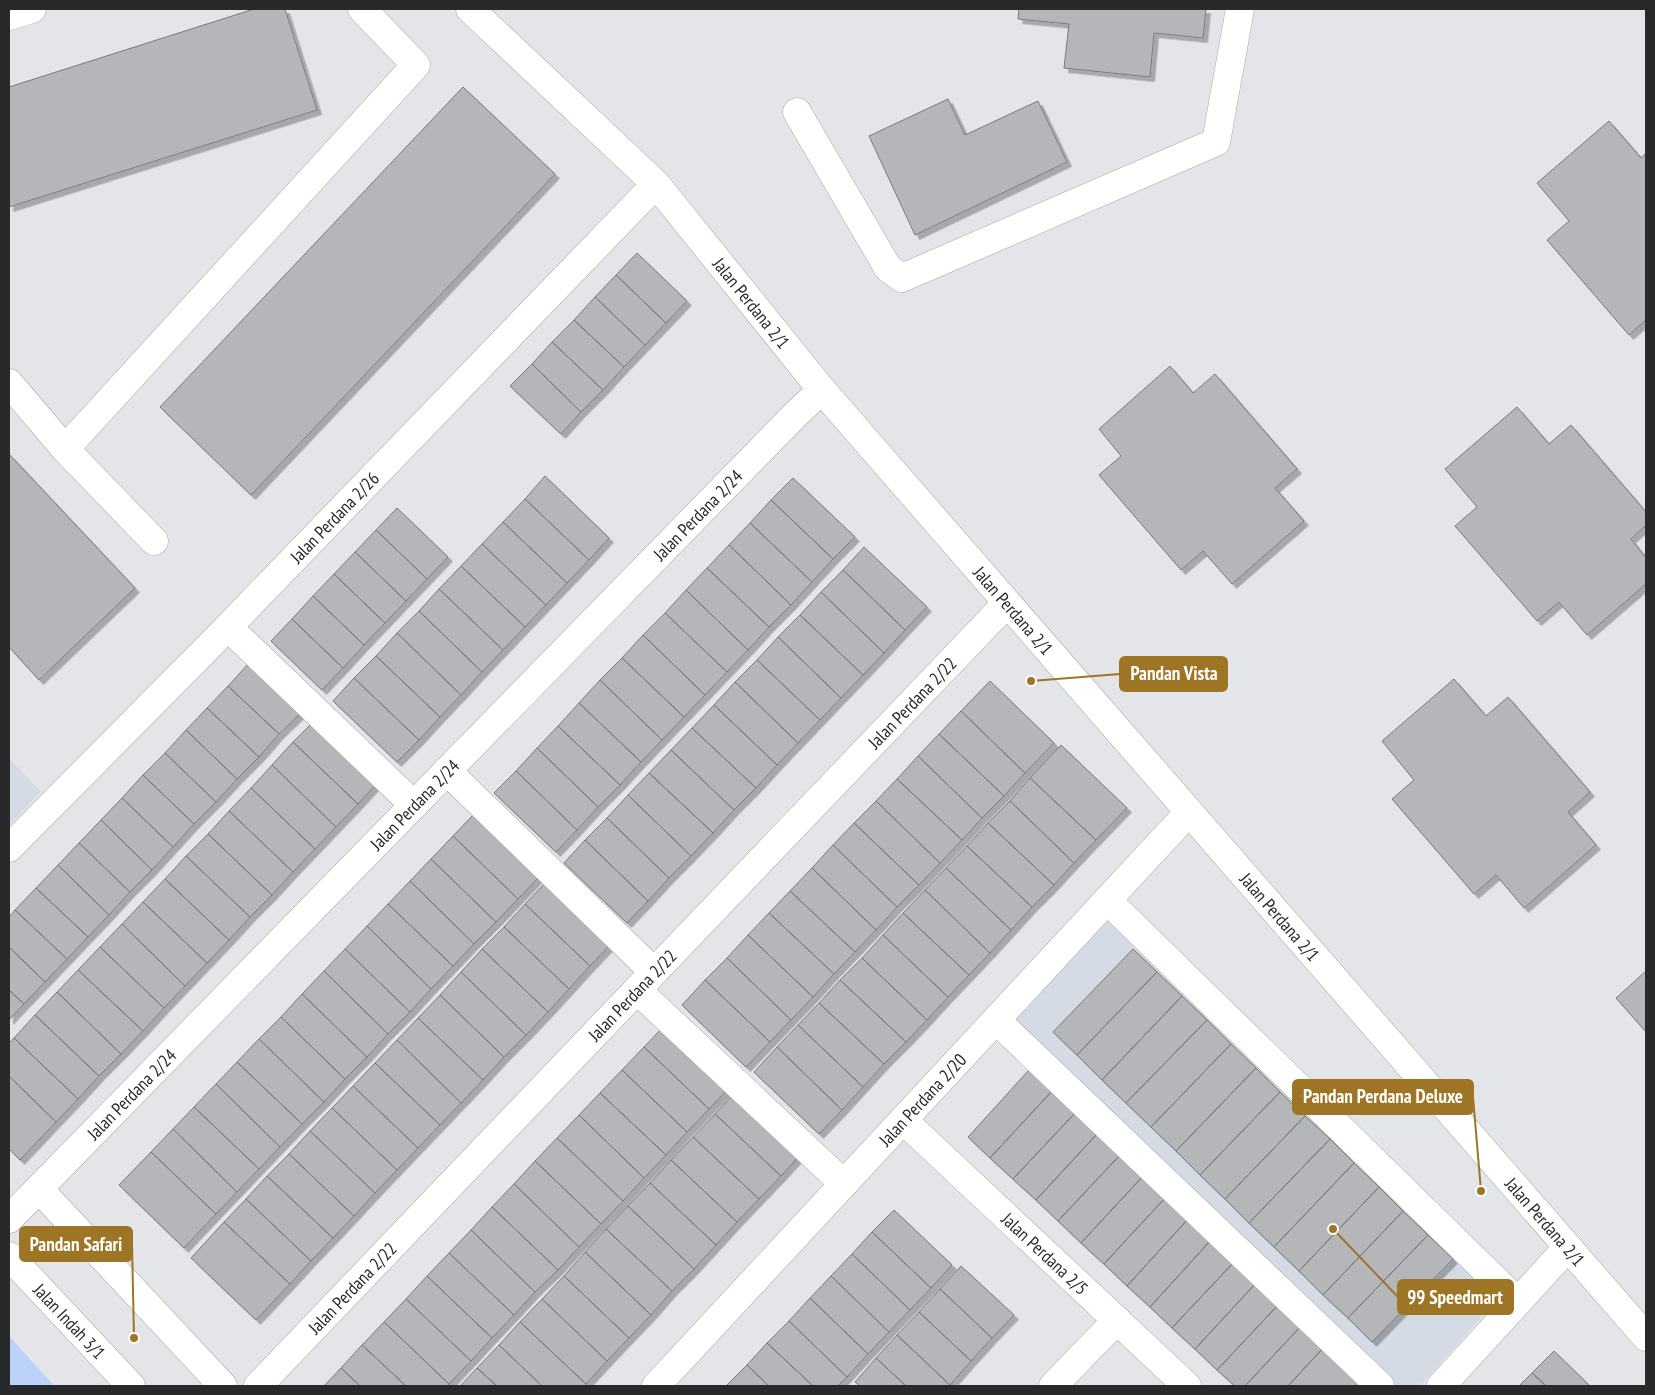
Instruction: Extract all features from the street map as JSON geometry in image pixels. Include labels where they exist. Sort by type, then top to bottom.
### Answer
[{"type":"street","points":[[9,16],[32,9]]},
{"type":"street","points":[[65,449],[416,65],[362,9]]},
{"type":"street","name":"Jalan Perdana 2/1","points":[[470,9],[656,184],[822,390],[1646,1337]]},
{"type":"street","points":[[797,112],[888,268],[902,278],[1216,142],[1240,9]]},
{"type":"street","name":"Jalan Perdana 2/26","points":[[11,840],[228,627],[656,184]]},
{"type":"street","points":[[9,383],[65,449],[154,541]]},
{"type":"street","name":"Jalan Perdana 2/24","points":[[9,1219],[797,413],[822,390]]},
{"type":"street","name":"Jalan Perdana 2/22","points":[[258,1386],[1007,602]]},
{"type":"street","points":[[228,627],[414,805]]},
{"type":"street","points":[[447,771],[645,981],[844,1184]]},
{"type":"street","name":"Jalan Perdana 2/20","points":[[656,1386],[1189,812]]},
{"type":"street","points":[[1107,900],[1518,1302]]},
{"type":"street","points":[[996,1020],[1380,1386]]},
{"type":"street","name":"Jalan Perdana 2/5","points":[[903,1120],[1187,1386]]},
{"type":"street","points":[[39,1189],[223,1386]]},
{"type":"street","points":[[1441,1386],[1568,1247]]},
{"type":"street","name":"Jalan Indah 3/1","points":[[9,1256],[131,1386]]},
{"type":"street","points":[[1053,1386],[1117,1320]]},
{"type":"shaded area","points":[[9,758],[41,792],[9,825]]},
{"type":"shaded area","points":[[1109,919],[1496,1301],[1420,1386],[1391,1386],[1010,1022]]},
{"type":"shaded area","points":[[9,1336],[54,1386],[9,1386]]},
{"type":"building","points":[[254,9],[285,9],[317,110],[9,207],[9,87]]},
{"type":"building","points":[[1019,9],[1206,9],[1203,38],[1154,33],[1150,77],[1064,68],[1069,24],[1018,19]]},
{"type":"building","points":[[463,87],[555,174],[251,495],[160,407]]},
{"type":"building","points":[[948,99],[965,135],[1038,101],[1067,162],[915,235],[869,136]]},
{"type":"building","points":[[1609,121],[1641,158],[1646,153],[1646,320],[1629,335],[1547,240],[1569,221],[1537,183]]},
{"type":"building","points":[[637,253],[687,301],[666,323],[616,275]]},
{"type":"building","points":[[616,275],[666,323],[645,345],[595,297]]},
{"type":"building","points":[[595,297],[645,345],[624,367],[574,320]]},
{"type":"building","points":[[574,320],[624,367],[603,390],[552,342]]},
{"type":"building","points":[[552,342],[603,390],[581,412],[532,364]]},
{"type":"building","points":[[532,364],[581,412],[561,434],[510,386]]},
{"type":"building","points":[[1170,366],[1193,393],[1215,374],[1297,469],[1275,488],[1304,521],[1232,584],[1203,551],[1181,570],[1099,475],[1121,456],[1099,429]]},
{"type":"building","points":[[1517,407],[1549,444],[1571,425],[1646,512],[1646,525],[1631,539],[1646,558],[1646,584],[1587,635],[1559,602],[1537,621],[1455,526],[1477,507],[1445,469]]},
{"type":"building","points":[[9,454],[135,588],[39,680],[9,647]]},
{"type":"building","points":[[545,476],[609,538],[589,560],[525,499]]},
{"type":"building","points":[[793,478],[855,537],[833,559],[771,500]]},
{"type":"building","points":[[525,499],[589,560],[567,583],[503,522]]},
{"type":"building","points":[[771,500],[833,559],[812,582],[750,523]]},
{"type":"building","points":[[397,508],[448,557],[427,579],[376,530]]},
{"type":"building","points":[[503,522],[567,583],[546,605],[482,544]]},
{"type":"building","points":[[750,523],[812,582],[791,605],[729,545]]},
{"type":"building","points":[[376,530],[427,579],[406,601],[355,552]]},
{"type":"building","points":[[482,544],[546,605],[525,627],[461,566]]},
{"type":"building","points":[[729,545],[791,605],[769,627],[707,568]]},
{"type":"building","points":[[864,547],[927,607],[905,630],[843,570]]},
{"type":"building","points":[[355,552],[406,601],[385,623],[334,574]]},
{"type":"building","points":[[461,566],[525,627],[503,650],[439,589]]},
{"type":"building","points":[[707,568],[769,627],[748,650],[686,590]]},
{"type":"building","points":[[843,570],[905,630],[884,653],[821,592]]},
{"type":"building","points":[[334,574],[385,623],[364,645],[313,596]]},
{"type":"building","points":[[439,589],[503,650],[482,672],[419,611]]},
{"type":"building","points":[[686,590],[748,650],[727,672],[665,613]]},
{"type":"building","points":[[821,592],[884,653],[863,675],[800,615]]},
{"type":"building","points":[[313,596],[364,645],[343,668],[292,619]]},
{"type":"building","points":[[419,611],[482,672],[461,695],[397,633]]},
{"type":"building","points":[[665,613],[727,672],[705,695],[643,635]]},
{"type":"building","points":[[800,615],[863,675],[841,698],[778,637]]},
{"type":"building","points":[[292,619],[343,668],[322,690],[271,641]]},
{"type":"building","points":[[397,633],[461,695],[440,717],[376,656]]},
{"type":"building","points":[[643,635],[705,695],[684,717],[622,658]]},
{"type":"building","points":[[778,637],[841,698],[820,720],[757,660]]},
{"type":"building","points":[[376,656],[440,717],[419,740],[354,678]]},
{"type":"building","points":[[622,658],[684,717],[662,740],[600,680]]},
{"type":"building","points":[[757,660],[820,720],[798,743],[735,682]]},
{"type":"building","points":[[251,661],[303,711],[279,734],[228,686]]},
{"type":"building","points":[[354,678],[419,740],[397,762],[333,701]]},
{"type":"building","points":[[1454,679],[1486,716],[1508,697],[1590,792],[1568,812],[1596,845],[1524,908],[1496,875],[1474,894],[1392,799],[1414,780],[1382,741]]},
{"type":"building","points":[[600,680],[662,740],[641,762],[579,703]]},
{"type":"building","points":[[990,681],[1054,743],[1025,773],[961,711]]},
{"type":"building","points":[[735,682],[798,743],[777,765],[714,705]]},
{"type":"building","points":[[228,686],[279,734],[259,757],[207,708]]},
{"type":"building","points":[[579,703],[641,762],[620,785],[558,726]]},
{"type":"building","points":[[714,705],[777,765],[756,788],[692,728]]},
{"type":"building","points":[[207,708],[259,757],[237,779],[186,730]]},
{"type":"building","points":[[961,711],[1025,773],[1004,796],[939,734]]},
{"type":"building","points":[[314,721],[378,782],[358,804],[293,742]]},
{"type":"building","points":[[558,726],[620,785],[598,807],[537,748]]},
{"type":"building","points":[[692,728],[756,788],[734,810],[671,750]]},
{"type":"building","points":[[186,730],[237,779],[216,802],[165,753]]},
{"type":"building","points":[[939,734],[1004,796],[982,818],[918,756]]},
{"type":"building","points":[[293,742],[358,804],[336,827],[272,765]]},
{"type":"building","points":[[1061,745],[1127,808],[1096,840],[1030,778]]},
{"type":"building","points":[[537,748],[598,807],[577,830],[516,771]]},
{"type":"building","points":[[671,750],[734,810],[713,833],[649,773]]},
{"type":"building","points":[[165,753],[216,802],[194,824],[143,775]]},
{"type":"building","points":[[918,756],[982,818],[962,840],[897,779]]},
{"type":"building","points":[[272,765],[336,827],[315,849],[251,788]]},
{"type":"building","points":[[516,771],[577,830],[556,852],[494,793]]},
{"type":"building","points":[[649,773],[713,833],[691,856],[628,795]]},
{"type":"building","points":[[143,775],[194,824],[173,847],[122,798]]},
{"type":"building","points":[[1030,778],[1096,840],[1074,863],[1010,801]]},
{"type":"building","points":[[897,779],[962,840],[940,863],[876,801]]},
{"type":"building","points":[[251,788],[315,849],[293,872],[229,811]]},
{"type":"building","points":[[628,795],[691,856],[669,878],[607,818]]},
{"type":"building","points":[[122,798],[173,847],[152,870],[101,820]]},
{"type":"building","points":[[876,801],[940,863],[919,885],[854,823]]},
{"type":"building","points":[[1010,801],[1074,863],[1054,885],[988,823]]},
{"type":"building","points":[[229,811],[293,872],[272,895],[208,834]]},
{"type":"building","points":[[474,814],[539,877],[518,899],[453,836]]},
{"type":"building","points":[[607,818],[669,878],[648,901],[585,840]]},
{"type":"building","points":[[101,820],[152,870],[130,892],[79,843]]},
{"type":"building","points":[[854,823],[919,885],[897,907],[833,845]]},
{"type":"building","points":[[988,823],[1054,885],[1032,907],[967,846]]},
{"type":"building","points":[[208,834],[272,895],[250,917],[186,856]]},
{"type":"building","points":[[453,836],[518,899],[496,922],[431,859]]},
{"type":"building","points":[[585,840],[648,901],[627,923],[564,863]]},
{"type":"building","points":[[79,843],[130,892],[109,915],[58,865]]},
{"type":"building","points":[[833,845],[897,907],[876,930],[812,868]]},
{"type":"building","points":[[967,846],[1032,907],[1011,930],[946,868]]},
{"type":"building","points":[[186,856],[250,917],[229,940],[165,879]]},
{"type":"building","points":[[431,859],[496,922],[474,944],[410,881]]},
{"type":"building","points":[[58,865],[109,915],[88,937],[36,888]]},
{"type":"building","points":[[812,868],[876,930],[855,952],[790,891]]},
{"type":"building","points":[[946,868],[1011,930],[990,953],[925,890]]},
{"type":"building","points":[[165,879],[229,940],[207,963],[143,902]]},
{"type":"building","points":[[410,881],[474,944],[453,966],[388,904]]},
{"type":"building","points":[[547,881],[611,944],[590,966],[525,904]]},
{"type":"building","points":[[36,888],[88,937],[67,959],[15,910]]},
{"type":"building","points":[[925,890],[990,953],[969,975],[903,913]]},
{"type":"building","points":[[790,891],[855,952],[834,974],[769,913]]},
{"type":"building","points":[[143,902],[207,963],[185,986],[122,924]]},
{"type":"building","points":[[388,904],[453,966],[431,989],[367,926]]},
{"type":"building","points":[[525,904],[590,966],[569,989],[504,927]]},
{"type":"building","points":[[15,910],[67,959],[45,982],[9,947],[9,917]]},
{"type":"building","points":[[769,913],[834,974],[813,997],[748,935]]},
{"type":"building","points":[[903,913],[969,975],[948,997],[883,935]]},
{"type":"building","points":[[122,924],[185,986],[164,1008],[100,947]]},
{"type":"building","points":[[367,926],[431,989],[410,1012],[345,949]]},
{"type":"building","points":[[504,927],[569,989],[548,1012],[482,949]]},
{"type":"building","points":[[748,935],[813,997],[791,1020],[727,958]]},
{"type":"building","points":[[883,935],[948,997],[927,1020],[862,958]]},
{"type":"building","points":[[9,947],[45,982],[24,1004],[9,990]]},
{"type":"building","points":[[100,947],[164,1008],[143,1031],[78,970]]},
{"type":"building","points":[[345,949],[410,1012],[388,1034],[324,971]]},
{"type":"building","points":[[482,949],[548,1012],[526,1035],[461,972]]},
{"type":"building","points":[[1133,949],[1157,972],[1077,1055],[1053,1032]]},
{"type":"building","points":[[727,958],[791,1020],[770,1042],[705,980]]},
{"type":"building","points":[[862,958],[927,1020],[906,1042],[840,980]]},
{"type":"building","points":[[78,970],[143,1031],[121,1054],[57,992]]},
{"type":"building","points":[[324,971],[388,1034],[367,1057],[302,994]]},
{"type":"building","points":[[1646,971],[1646,1032],[1616,998]]},
{"type":"building","points":[[461,972],[526,1035],[504,1057],[440,995]]},
{"type":"building","points":[[1157,972],[1182,996],[1102,1080],[1077,1055]]},
{"type":"building","points":[[705,980],[770,1042],[746,1067],[682,1005]]},
{"type":"building","points":[[840,980],[906,1042],[884,1064],[819,1003]]},
{"type":"building","points":[[9,990],[24,1004],[9,1020]]},
{"type":"building","points":[[57,992],[121,1054],[99,1076],[35,1015]]},
{"type":"building","points":[[302,994],[367,1057],[345,1079],[281,1017]]},
{"type":"building","points":[[440,995],[504,1057],[483,1080],[418,1018]]},
{"type":"building","points":[[1182,996],[1207,1020],[1126,1103],[1102,1080]]},
{"type":"building","points":[[819,1003],[884,1064],[863,1087],[798,1025]]},
{"type":"building","points":[[35,1015],[99,1076],[78,1099],[14,1038]]},
{"type":"building","points":[[281,1017],[345,1079],[324,1102],[259,1039]]},
{"type":"building","points":[[418,1018],[483,1080],[461,1103],[397,1040]]},
{"type":"building","points":[[1207,1020],[1231,1044],[1151,1127],[1126,1103]]},
{"type":"building","points":[[666,1024],[731,1086],[709,1109],[644,1047]]},
{"type":"building","points":[[798,1025],[863,1087],[842,1110],[777,1047]]},
{"type":"building","points":[[14,1038],[78,1099],[56,1122],[9,1076],[9,1043]]},
{"type":"building","points":[[259,1039],[324,1102],[302,1124],[237,1062]]},
{"type":"building","points":[[397,1040],[461,1103],[440,1125],[375,1063]]},
{"type":"building","points":[[1231,1044],[1256,1068],[1176,1151],[1151,1127]]},
{"type":"building","points":[[644,1047],[709,1109],[687,1132],[622,1070]]},
{"type":"building","points":[[777,1047],[842,1110],[819,1134],[754,1072]]},
{"type":"building","points":[[237,1062],[302,1124],[280,1147],[216,1084]]},
{"type":"building","points":[[375,1063],[440,1125],[418,1148],[353,1086]]},
{"type":"building","points":[[1256,1068],[1280,1092],[1200,1175],[1176,1151]]},
{"type":"building","points":[[622,1070],[687,1132],[666,1155],[600,1093]]},
{"type":"building","points":[[1029,1070],[1052,1091],[990,1158],[968,1137]]},
{"type":"building","points":[[9,1076],[56,1122],[20,1160],[9,1149]]},
{"type":"building","points":[[216,1084],[280,1147],[259,1169],[194,1107]]},
{"type":"building","points":[[353,1086],[418,1148],[397,1170],[332,1108]]},
{"type":"building","points":[[736,1091],[802,1153],[781,1176],[715,1114]]},
{"type":"building","points":[[1052,1091],[1075,1113],[1013,1179],[990,1158]]},
{"type":"building","points":[[1280,1092],[1305,1116],[1225,1199],[1200,1175]]},
{"type":"building","points":[[600,1093],[666,1155],[644,1178],[579,1115]]},
{"type":"building","points":[[194,1107],[259,1169],[237,1192],[173,1129]]},
{"type":"building","points":[[332,1108],[397,1170],[375,1193],[310,1131]]},
{"type":"building","points":[[1075,1113],[1097,1134],[1036,1200],[1013,1179]]},
{"type":"building","points":[[715,1114],[781,1176],[759,1199],[693,1137]]},
{"type":"building","points":[[579,1115],[644,1178],[623,1201],[557,1138]]},
{"type":"building","points":[[1305,1116],[1330,1139],[1249,1223],[1225,1199]]},
{"type":"building","points":[[173,1129],[237,1192],[216,1214],[151,1152]]},
{"type":"building","points":[[310,1131],[375,1193],[354,1216],[289,1154]]},
{"type":"building","points":[[1097,1134],[1120,1155],[1058,1221],[1036,1200]]},
{"type":"building","points":[[693,1137],[759,1199],[737,1222],[671,1160]]},
{"type":"building","points":[[557,1138],[623,1201],[601,1224],[535,1161]]},
{"type":"building","points":[[1330,1139],[1354,1163],[1274,1247],[1249,1223]]},
{"type":"building","points":[[151,1152],[216,1214],[184,1248],[119,1185]]},
{"type":"building","points":[[289,1154],[354,1216],[333,1238],[267,1176]]},
{"type":"building","points":[[1120,1155],[1143,1176],[1081,1243],[1058,1221]]},
{"type":"building","points":[[671,1160],[737,1222],[716,1245],[650,1183]]},
{"type":"building","points":[[535,1161],[601,1224],[579,1247],[514,1184]]},
{"type":"building","points":[[1354,1163],[1379,1187],[1299,1271],[1274,1247]]},
{"type":"building","points":[[267,1176],[333,1238],[311,1261],[246,1199]]},
{"type":"building","points":[[1143,1176],[1165,1198],[1104,1264],[1081,1243]]},
{"type":"building","points":[[650,1183],[716,1245],[694,1269],[628,1206]]},
{"type":"building","points":[[514,1184],[579,1247],[558,1270],[492,1207]]},
{"type":"building","points":[[1379,1187],[1403,1211],[1323,1295],[1299,1271]]},
{"type":"building","points":[[1165,1198],[1188,1219],[1127,1286],[1104,1264]]},
{"type":"building","points":[[246,1199],[311,1261],[290,1284],[224,1222]]},
{"type":"building","points":[[628,1206],[694,1269],[672,1291],[606,1229]]},
{"type":"building","points":[[492,1207],[558,1270],[535,1292],[471,1230]]},
{"type":"building","points":[[894,1210],[952,1265],[931,1288],[872,1232]]},
{"type":"building","points":[[1403,1211],[1428,1235],[1348,1318],[1323,1295]]},
{"type":"building","points":[[1188,1219],[1211,1240],[1150,1307],[1127,1286]]},
{"type":"building","points":[[224,1222],[290,1284],[256,1320],[191,1258]]},
{"type":"building","points":[[606,1229],[672,1291],[651,1315],[585,1252]]},
{"type":"building","points":[[471,1230],[535,1292],[514,1315],[449,1253]]},
{"type":"building","points":[[872,1232],[931,1288],[910,1310],[852,1254]]},
{"type":"building","points":[[1428,1235],[1453,1259],[1372,1342],[1348,1318]]},
{"type":"building","points":[[1211,1240],[1234,1262],[1172,1328],[1150,1307]]},
{"type":"building","points":[[585,1252],[651,1315],[629,1338],[564,1276]]},
{"type":"building","points":[[449,1253],[514,1315],[492,1338],[427,1276]]},
{"type":"building","points":[[852,1254],[910,1310],[889,1332],[831,1276]]},
{"type":"building","points":[[1234,1262],[1256,1283],[1195,1349],[1172,1328]]},
{"type":"building","points":[[961,1266],[1014,1315],[992,1338],[940,1289]]},
{"type":"building","points":[[427,1276],[492,1338],[471,1361],[406,1299]]},
{"type":"building","points":[[564,1276],[629,1338],[607,1361],[542,1299]]},
{"type":"building","points":[[831,1276],[889,1332],[868,1354],[810,1298]]},
{"type":"building","points":[[1256,1283],[1279,1304],[1217,1370],[1195,1349]]},
{"type":"building","points":[[940,1289],[992,1338],[971,1361],[919,1312]]},
{"type":"building","points":[[810,1298],[868,1354],[847,1377],[789,1321]]},
{"type":"building","points":[[406,1299],[471,1361],[449,1384],[384,1322]]},
{"type":"building","points":[[542,1299],[607,1361],[586,1384],[520,1322]]},
{"type":"building","points":[[1279,1304],[1302,1325],[1245,1386],[1235,1386],[1217,1370]]},
{"type":"building","points":[[919,1312],[971,1361],[950,1385],[897,1335]]},
{"type":"building","points":[[789,1321],[847,1377],[838,1386],[813,1386],[767,1343]]},
{"type":"building","points":[[384,1322],[449,1384],[447,1386],[406,1386],[362,1345]]},
{"type":"building","points":[[520,1322],[586,1384],[584,1386],[542,1386],[499,1345]]},
{"type":"building","points":[[1302,1325],[1325,1346],[1288,1386],[1245,1386]]},
{"type":"building","points":[[897,1335],[950,1385],[906,1386],[876,1358]]},
{"type":"building","points":[[767,1343],[813,1386],[769,1386],[747,1365]]},
{"type":"building","points":[[362,1345],[406,1386],[360,1386],[341,1368]]},
{"type":"building","points":[[499,1345],[542,1386],[497,1386],[477,1368]]},
{"type":"building","points":[[1325,1346],[1363,1386],[1288,1386]]},
{"type":"building","points":[[1554,1351],[1590,1386],[1546,1386],[1532,1373]]},
{"type":"building","points":[[876,1358],[906,1386],[860,1386],[855,1382]]},
{"type":"building","points":[[747,1365],[769,1386],[726,1386]]},
{"type":"building","points":[[341,1368],[360,1386],[324,1386]]},
{"type":"building","points":[[477,1368],[497,1386],[460,1386]]},
{"type":"building","points":[[1532,1373],[1546,1386],[1519,1386]]},
{"type":"place","name":"Pandan Vista","points":[[1031,681]]},
{"type":"place","name":"Pandan Perdana Deluxe","points":[[1481,1191]]},
{"type":"place","name":"99 Speedmart","points":[[1333,1229]]},
{"type":"place","name":"Pandan Safari","points":[[134,1338]]}]
